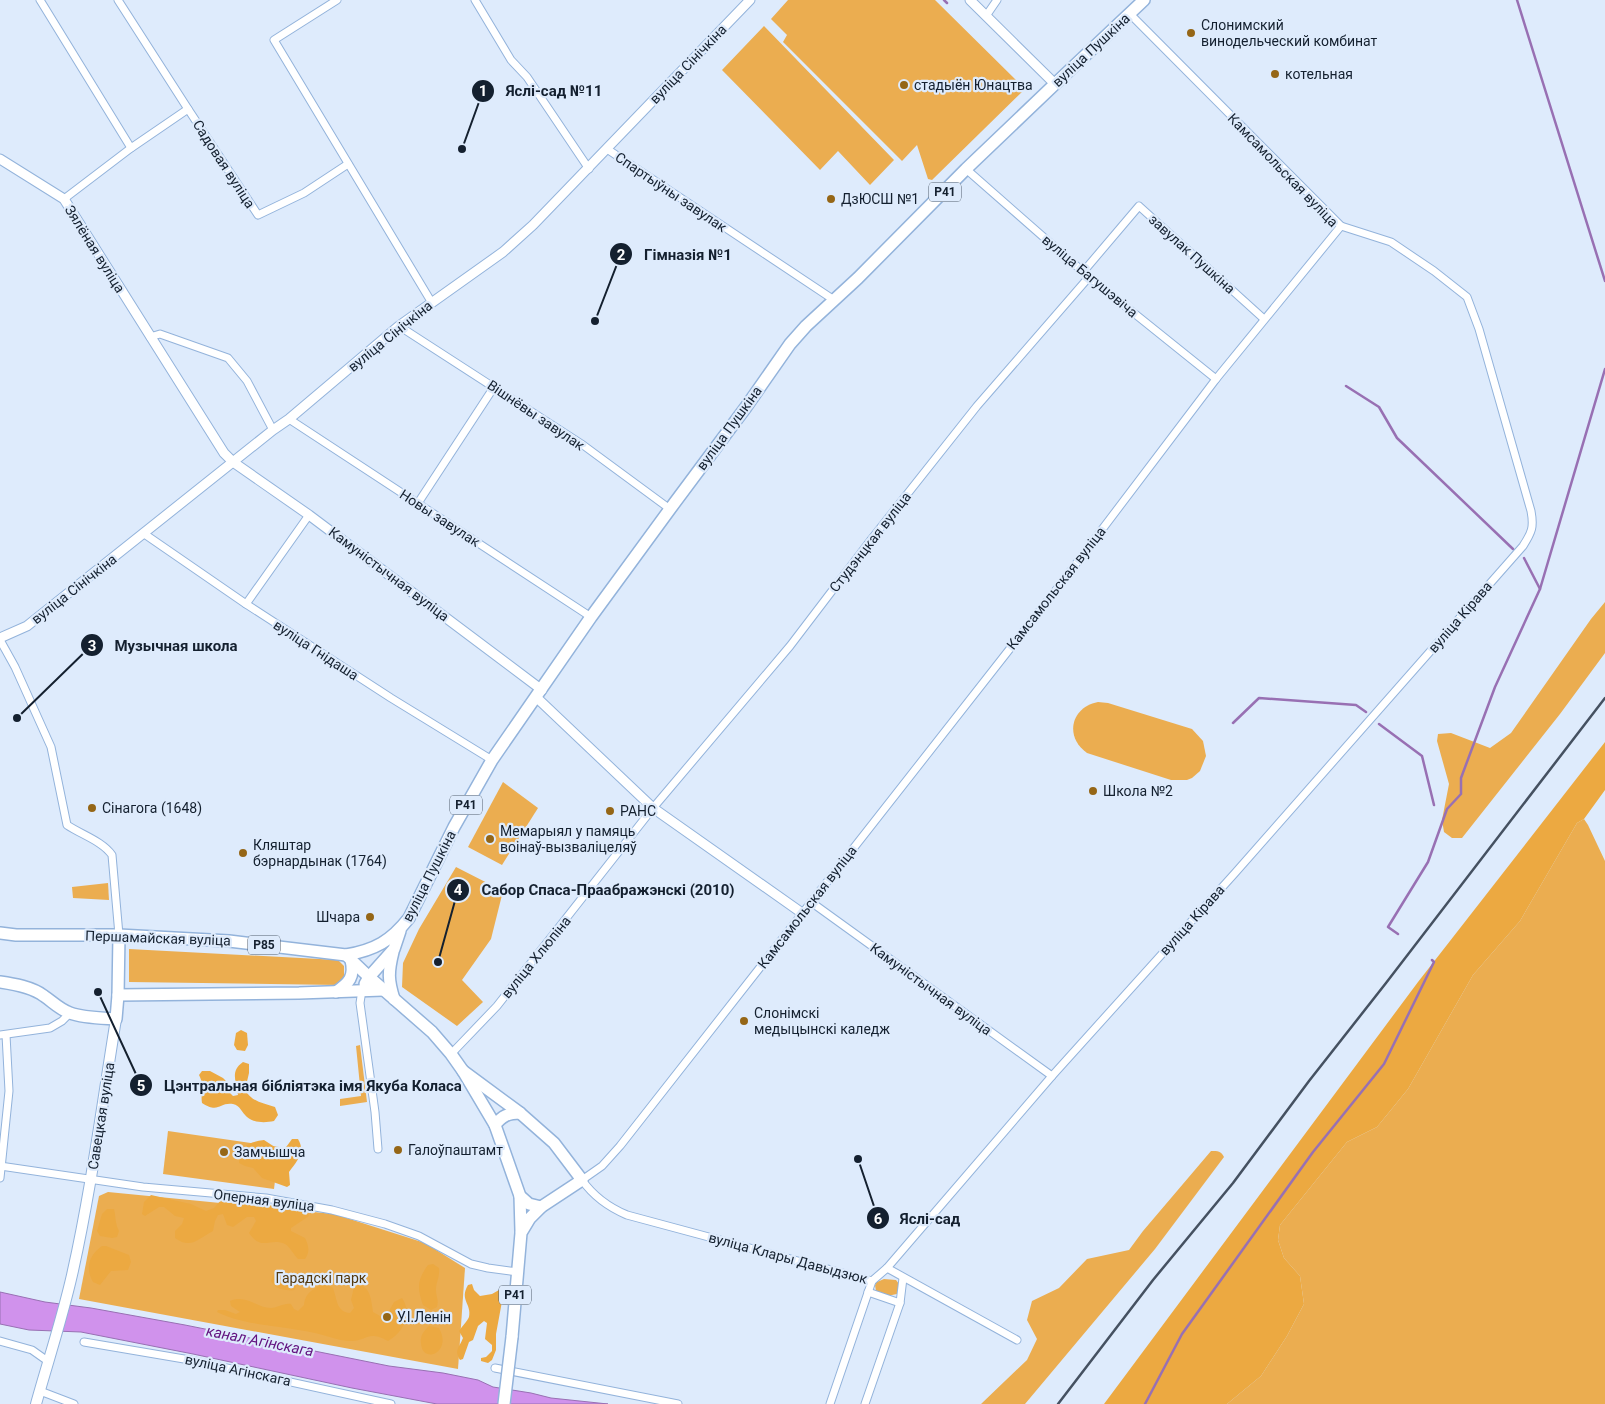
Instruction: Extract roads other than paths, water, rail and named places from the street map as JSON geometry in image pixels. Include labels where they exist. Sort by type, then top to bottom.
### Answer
[{"type":"main road","name":"вуліца Пушкіна","points":[[348,958],[390,945],[418,902],[454,826],[492,760],[591,617],[790,344],[806,326],[865,272],[966,169],[1144,0]]},
{"type":"main road","name":"Першамайская вуліца","points":[[0,933],[16,935],[119,935],[229,940],[348,958]]},
{"type":"main road","name":"Савецкая вуліца","points":[[36,1404],[72,1276],[91,1178],[116,1019],[119,935]]},
{"type":"main road","name":"Р41","points":[[369,978],[370,968],[375,956],[390,945]]},
{"type":"main road","points":[[390,945],[388,978],[394,999]]},
{"type":"main road","name":"Р41","points":[[348,958],[432,1032],[451,1054],[495,1125],[520,1196],[522,1233],[504,1404]]},
{"type":"main road","points":[[336,992],[347,985],[350,980],[353,968],[348,958]]},
{"type":"main road","points":[[362,990],[369,978]]},
{"type":"main road","points":[[0,982],[33,990],[70,1013],[95,1018],[116,1019]]},
{"type":"main road","points":[[118,995],[383,990]]},
{"type":"main road","name":"Р41","points":[[463,1071],[520,1113],[554,1144],[582,1180],[541,1206],[530,1218],[522,1233]]},
{"type":"main road","points":[[495,1125],[505,1115],[520,1113]]},
{"type":"main road","points":[[520,1196],[529,1204],[541,1206]]},
{"type":"street","points":[[40,0],[131,148]]},
{"type":"street","points":[[337,0],[274,40],[432,303]]},
{"type":"street","points":[[475,0],[511,60],[527,77],[589,169]]},
{"type":"street","name":"вуліца Сінічкіна","points":[[0,639],[27,626],[289,419],[399,326],[503,252],[589,169],[750,0]]},
{"type":"street","points":[[970,0],[1055,84]]},
{"type":"street","points":[[986,16],[997,0]]},
{"type":"street","points":[[122,1],[188,109]]},
{"type":"street","name":"Камсамольская вуліца","points":[[582,1180],[602,1166],[620,1146],[1063,581],[1216,379],[1340,226],[1130,14]]},
{"type":"street","name":"Садовая вуліца","points":[[64,199],[131,148],[188,109],[258,215],[304,193],[348,164]]},
{"type":"street","name":"Спартыўны завулак","points":[[607,149],[834,300]]},
{"type":"street","name":"Зялёная вуліца","points":[[0,159],[64,199],[224,453],[233,462]]},
{"type":"street","name":"вуліца Багушэвіча","points":[[966,169],[1086,274],[1216,379]]},
{"type":"street","name":"завулак Пушкіна","points":[[1086,274],[1139,206],[1264,319]]},
{"type":"street","name":"вуліца Кірава","points":[[887,1268],[1052,1076],[1235,873],[1523,546],[1530,535],[1533,524],[1484,347],[1467,297],[1434,271],[1391,242],[1340,226]]},
{"type":"street","name":"Студэнцкая вуліца","points":[[654,808],[790,646],[977,406],[1086,274]]},
{"type":"street","name":"Вішнёвы завулак","points":[[399,326],[582,445],[670,509]]},
{"type":"street","points":[[150,337],[160,334],[228,358],[247,381],[273,430]]},
{"type":"street","points":[[418,503],[494,387]]},
{"type":"street","name":"Новы завулак","points":[[289,419],[591,617]]},
{"type":"street","name":"Камуністычная вуліца","points":[[233,462],[310,515],[539,694],[654,808],[802,913]]},
{"type":"street","points":[[246,604],[310,515]]},
{"type":"street","name":"вуліца Гнідаша","points":[[143,533],[246,604],[391,698],[492,760]]},
{"type":"street","name":"Савецкая вуліца","points":[[0,639],[15,667],[51,747],[67,825],[82,835],[106,846],[112,855],[119,935]]},
{"type":"street","name":"вуліца Хлюпіна","points":[[451,1054],[497,1006],[654,808]]},
{"type":"street","name":"Камуністычная вуліца","points":[[811,902],[1052,1076]]},
{"type":"street","points":[[362,990],[360,1003],[375,1112],[378,1149]]},
{"type":"street","points":[[0,1178],[10,1091],[3,1035],[50,1028],[62,1021],[70,1013]]},
{"type":"street","name":"Оперная вуліца","points":[[1,1166],[143,1187],[266,1198],[332,1210],[386,1224],[419,1236],[471,1264],[518,1272]]},
{"type":"street","name":"вуліца Клары Давыдзюк","points":[[582,1180],[591,1192],[604,1203],[627,1215],[872,1281],[887,1268],[1017,1340]]},
{"type":"street","points":[[865,1404],[900,1303],[903,1278]]},
{"type":"street","points":[[830,1404],[872,1281]]},
{"type":"street","points":[[868,1292],[900,1303]]},
{"type":"street","points":[[0,1341],[32,1350],[49,1362]]},
{"type":"street","name":"вуліца Агінскага","points":[[84,1342],[190,1360],[391,1404]]},
{"type":"street","points":[[494,1368],[678,1404]]},
{"type":"street","points":[[40,1391],[74,1404]]},
{"type":"water","name":"канал Агінскага","points":[[0,1292],[45,1302],[91,1308],[185,1325],[389,1366],[443,1373],[478,1380],[493,1387],[551,1398],[608,1404],[437,1404],[81,1332],[29,1330],[0,1324]]},
{"type":"waterway","points":[[944,0],[947,3]]},
{"type":"waterway","points":[[1517,0],[1605,281]]},
{"type":"waterway","points":[[1398,934],[1388,927],[1428,862],[1447,809],[1461,794],[1461,778],[1495,687],[1540,589],[1605,369]]},
{"type":"waterway","points":[[1346,386],[1379,407],[1397,438],[1513,549]]},
{"type":"waterway","points":[[1524,558],[1540,589]]},
{"type":"waterway","points":[[1233,723],[1259,698],[1356,705],[1366,712]]},
{"type":"waterway","points":[[1379,724],[1422,756],[1434,805]]},
{"type":"waterway","points":[[1145,1404],[1182,1334],[1313,1152],[1384,1064],[1434,962],[1432,960]]},
{"type":"railway","points":[[1058,1404],[1153,1280],[1233,1183],[1309,1081],[1605,698]]},
{"type":"place","name":"Слонимский винодельческий комбинат","points":[[1191,33]]},
{"type":"place","name":"котельная","points":[[1275,74]]},
{"type":"place","name":"стадыён Юнацтва","points":[[904,85]]},
{"type":"place","name":"Яслі-сад №11","points":[[462,149]]},
{"type":"place","name":"ДзЮСШ №1","points":[[831,199]]},
{"type":"place","name":"Гімназія №1","points":[[595,321]]},
{"type":"place","name":"Музычная школа","points":[[17,718]]},
{"type":"place","name":"Школа №2","points":[[1093,791]]},
{"type":"place","name":"Сінагога (1648)","points":[[92,808]]},
{"type":"place","name":"РАНС","points":[[610,811]]},
{"type":"place","name":"Мемарыял у памяць воінаў-вызваліцеляў","points":[[490,839]]},
{"type":"place","name":"Кляштар бэрнардынак (1764)","points":[[243,853]]},
{"type":"place","name":"Шчара","points":[[370,917]]},
{"type":"place","name":"Сабор Спаса-Праабражэнскі (2010)","points":[[438,962]]},
{"type":"place","name":"Цэнтральная бібліятэка імя Якуба Коласа","points":[[98,992]]},
{"type":"place","name":"Слонімскі медыцынскі каледж","points":[[744,1021]]},
{"type":"place","name":"Галоўпаштамт","points":[[398,1150]]},
{"type":"place","name":"Замчышча","points":[[224,1152]]},
{"type":"place","name":"Яслі-сад","points":[[858,1159]]},
{"type":"place","name":"У.І.Ленін","points":[[387,1317]]},
{"type":"park label","name":"Гарадскі парк","points":[[321,1278]]}]
